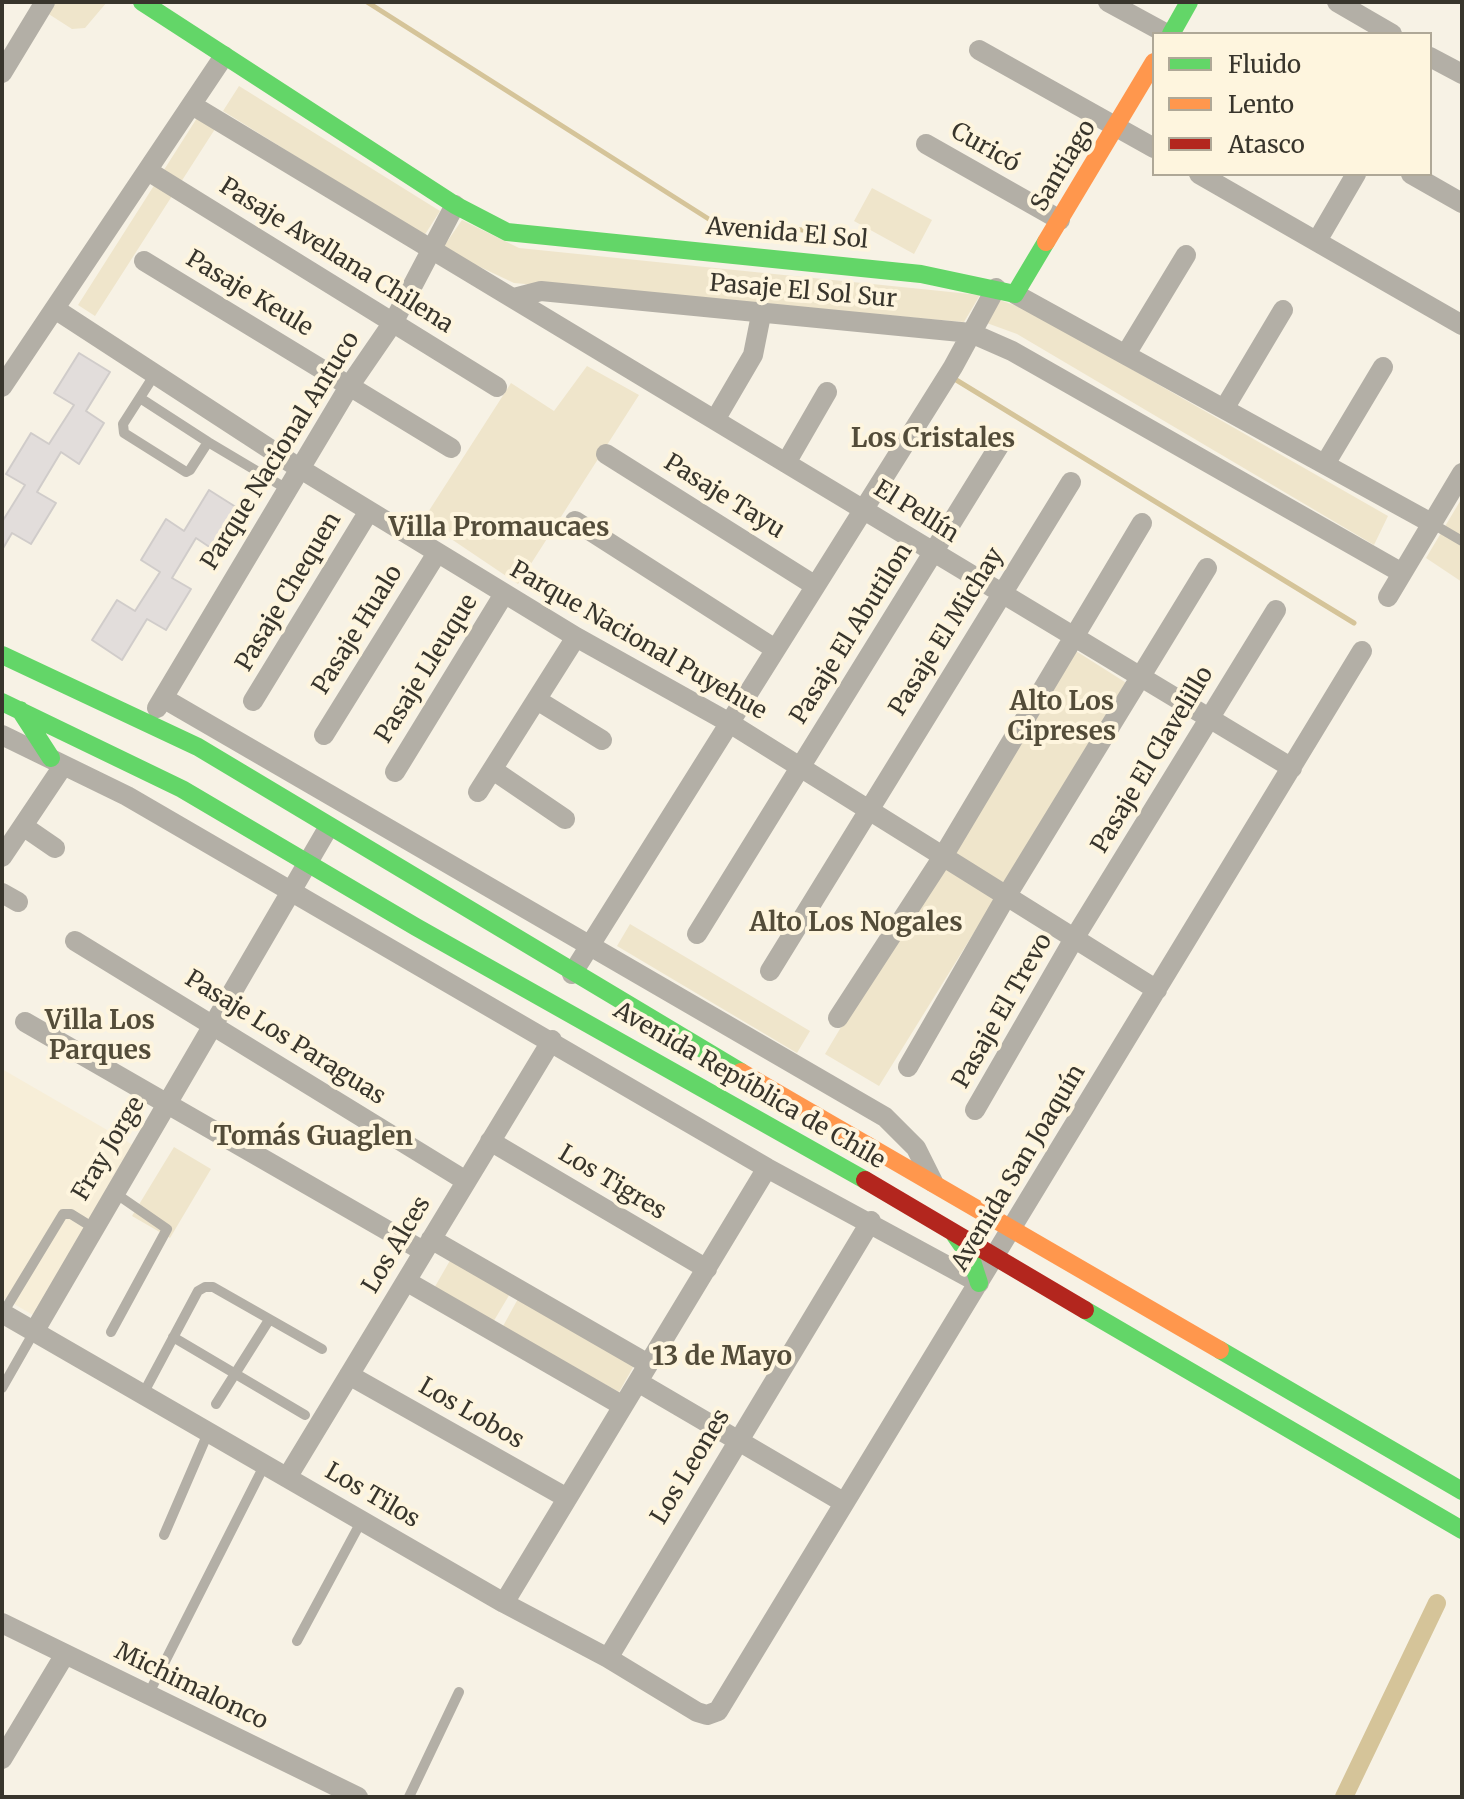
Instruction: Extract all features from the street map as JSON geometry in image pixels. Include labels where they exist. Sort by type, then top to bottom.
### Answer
[{"type":"main road","name":"Avenida El Sol","points":[[142,2],[455,205],[494,227],[524,235],[894,271],[1006,291]]},
{"type":"main road","points":[[1170,32],[1189,2]]},
{"type":"main road","name":"Santiago","points":[[1006,291],[1060,220],[1152,65]]},
{"type":"main road","name":"Avenida República de Chile","points":[[2,655],[198,747],[572,974],[1462,1491]]},
{"type":"main road","name":"Avenida República de Chile","points":[[2,702],[170,782],[995,1256],[1462,1530]]},
{"type":"main road","points":[[20,710],[57,762]]},
{"type":"main road","points":[[951,1231],[971,1258],[979,1283]]},
{"type":"street","points":[[1108,2],[1165,32]]},
{"type":"street","points":[[1337,2],[1389,32]]},
{"type":"street","points":[[3,70],[45,4]]},
{"type":"street","points":[[979,50],[1152,147]]},
{"type":"street","points":[[2,387],[224,56]]},
{"type":"street","points":[[1432,58],[1462,74]]},
{"type":"street","points":[[192,105],[429,250],[514,298]]},
{"type":"street","name":"Curicó","points":[[926,144],[1060,220]]},
{"type":"street","name":"Pasaje Avellana Chilena","points":[[148,171],[497,387]]},
{"type":"street","points":[[1203,176],[1462,325]]},
{"type":"street","points":[[1317,241],[1355,176]]},
{"type":"street","points":[[1415,176],[1462,203]]},
{"type":"street","name":"Parque Nacional Antuco","points":[[149,722],[299,468],[394,321],[455,205]]},
{"type":"street","points":[[1126,354],[1186,255]]},
{"type":"street","name":"Pasaje Keule","points":[[144,261],[451,448]]},
{"type":"street","name":"Pasaje El Sol Sur","points":[[514,298],[541,291],[761,315],[971,333],[1012,351],[1402,573]]},
{"type":"street","points":[[572,974],[971,333],[1006,291]]},
{"type":"street","name":"Avenida El Sol","points":[[1006,291],[1433,524]]},
{"type":"street","name":"El Pellín","points":[[514,298],[1138,678],[1292,768]]},
{"type":"street","name":"Parque Nacional Puyehue","points":[[55,309],[299,468],[576,637],[728,722],[1157,990]]},
{"type":"street","points":[[1224,409],[1283,310]]},
{"type":"street","points":[[715,420],[753,355],[761,315]]},
{"type":"street","points":[[1325,464],[1383,367]]},
{"type":"street","points":[[786,463],[827,392]]},
{"type":"street","name":"Pasaje El Abutilon","points":[[697,934],[999,446]]},
{"type":"street","name":"Pasaje Tayu","points":[[606,454],[814,585]]},
{"type":"street","points":[[1388,597],[1462,473]]},
{"type":"street","name":"Pasaje El Michay","points":[[770,971],[1071,482]]},
{"type":"street","name":"Pasaje Chequen","points":[[253,701],[369,511]]},
{"type":"street","points":[[575,521],[775,649]]},
{"type":"street","points":[[838,1018],[942,858],[1142,523]]},
{"type":"street","name":"Pasaje Hualo","points":[[324,735],[437,553]]},
{"type":"street","points":[[908,1067],[1007,895],[1207,568]]},
{"type":"street","name":"Pasaje Lleuque","points":[[395,772],[504,594]]},
{"type":"street","name":"Pasaje El Clavelillo","points":[[1075,937],[1276,610]]},
{"type":"street","points":[[478,792],[576,637]]},
{"type":"street","name":"Avenida San Joaquín","points":[[718,1711],[1362,651]]},
{"type":"street","name":"Avenida República de Chile","points":[[163,698],[885,1117],[916,1148],[934,1185]]},
{"type":"street","points":[[537,700],[602,740]]},
{"type":"street","points":[[2,736],[127,796],[552,1040],[767,1168],[871,1221],[979,1283]]},
{"type":"street","points":[[2,857],[23,826],[57,762]]},
{"type":"street","points":[[493,770],[565,819]]},
{"type":"street","points":[[23,826],[55,848]]},
{"type":"street","name":"Fray Jorge","points":[[34,1332],[92,1227],[328,828]]},
{"type":"street","name":"Pasaje El Trevo","points":[[975,1110],[1075,937]]},
{"type":"street","name":"Pasaje Los Paraguas","points":[[75,941],[466,1181]]},
{"type":"street","points":[[25,1022],[166,1105],[648,1364]]},
{"type":"street","name":"Los Alces","points":[[288,1476],[552,1040]]},
{"type":"street","name":"Los Tigres","points":[[490,1141],[707,1269]]},
{"type":"street","points":[[504,1603],[767,1168]]},
{"type":"street","name":"Los Leones","points":[[608,1658],[871,1221]]},
{"type":"street","points":[[406,1281],[623,1406]]},
{"type":"street","name":"Los Tilos","points":[[2,1313],[504,1603],[608,1658],[697,1712],[707,1715],[718,1711]]},
{"type":"street","name":"Los Lobos","points":[[349,1375],[567,1498]]},
{"type":"street","points":[[638,1382],[843,1502]]},
{"type":"street","name":"Michimalonco","points":[[2,1623],[64,1656],[358,1797]]},
{"type":"street","points":[[2,1759],[64,1656]]},
{"type":"lane","points":[[155,374],[121,429],[186,472],[208,442]]},
{"type":"lane","points":[[140,398],[287,489]]},
{"type":"lane","points":[[1433,524],[1462,541]]},
{"type":"lane","points":[[111,1332],[167,1229],[114,1192]]},
{"type":"lane","points":[[2,1313],[63,1214],[71,1214],[92,1227]]},
{"type":"lane","points":[[143,1394],[198,1291],[205,1287],[213,1287],[322,1349]]},
{"type":"lane","points":[[216,1404],[269,1320]]},
{"type":"lane","points":[[2,1388],[34,1332]]},
{"type":"lane","points":[[173,1337],[305,1415]]},
{"type":"lane","points":[[164,1535],[208,1433]]},
{"type":"lane","points":[[148,1695],[265,1464]]},
{"type":"lane","points":[[297,1641],[362,1520]]},
{"type":"lane","points":[[409,1797],[459,1692]]},
{"type":"shaded area","points":[[30,2],[107,2],[85,28],[72,29]]},
{"type":"shaded area","points":[[239,86],[440,211],[424,236],[223,111]]},
{"type":"shaded area","points":[[197,118],[215,129],[95,316],[78,305]]},
{"type":"shaded area","points":[[872,188],[932,220],[914,254],[854,221]]},
{"type":"shaded area","points":[[462,220],[519,248],[980,295],[964,322],[514,283],[442,249]]},
{"type":"shaded area","points":[[997,299],[1030,311],[1388,516],[1374,545],[1017,334],[984,322]]},
{"type":"shaded area","points":[[587,366],[639,395],[518,584],[423,520],[511,383],[554,411]]},
{"type":"shaded area","points":[[1462,498],[1462,582],[1426,558]]},
{"type":"shaded area","points":[[1068,646],[1128,684],[879,1086],[825,1054]]},
{"type":"shaded area","points":[[630,924],[810,1031],[797,1053],[617,946]]},
{"type":"shaded area","points":[[2,1069],[133,1145],[33,1315],[2,1297]]},
{"type":"shaded area","points":[[174,1147],[211,1169],[170,1238],[132,1216]]},
{"type":"shaded area","points":[[452,1257],[511,1292],[492,1324],[433,1290]]},
{"type":"shaded area","points":[[519,1297],[636,1362],[619,1392],[502,1328]]},
{"type":"building","points":[[79,353],[110,372],[86,411],[104,423],[79,464],[61,452],[37,492],[56,503],[31,544],[12,533],[2,550],[2,522],[25,485],[6,474],[31,433],[49,444],[74,405],[54,393]]},
{"type":"building","points":[[209,490],[239,509],[214,550],[196,538],[172,578],[191,589],[166,630],[147,619],[122,660],[92,640],[117,600],[135,611],[160,572],[141,560],[166,519],[184,531]]},
{"type":"waterway","points":[[367,2],[715,223],[815,231]]},
{"type":"waterway","points":[[953,378],[1354,623]]},
{"type":"waterway","points":[[1344,1797],[1437,1603]]},
{"type":"traffic: fast","points":[[142,2],[455,205],[507,232],[921,274],[1015,294],[1046,242]]},
{"type":"traffic: fast","points":[[1172,32],[1189,2]]},
{"type":"traffic: fast","points":[[2,655],[198,747],[741,1072]]},
{"type":"traffic: fast","points":[[2,702],[182,789],[416,927],[865,1180]]},
{"type":"traffic: fast","points":[[20,710],[51,758]]},
{"type":"traffic: fast","points":[[955,1235],[971,1258],[979,1283]]},
{"type":"traffic: fast","points":[[1085,1310],[1462,1530]]},
{"type":"traffic: fast","points":[[1220,1350],[1462,1491]]},
{"type":"traffic: slow","points":[[1046,242],[1152,65]]},
{"type":"traffic: slow","points":[[741,1072],[1220,1350]]},
{"type":"traffic: jam","points":[[865,1180],[1085,1310]]},
{"type":"district","name":"Los Cristales","points":[[933,440]]},
{"type":"district","name":"Villa Promaucaes","points":[[499,529]]},
{"type":"district","name":"Alto Los Cipreses","points":[[1062,718]]},
{"type":"district","name":"Alto Los Nogales","points":[[856,924]]},
{"type":"district","name":"Villa Los Parques","points":[[100,1037]]},
{"type":"district","name":"Tomás Guaglen","points":[[313,1138]]},
{"type":"district","name":"13 de Mayo","points":[[722,1358]]}]
